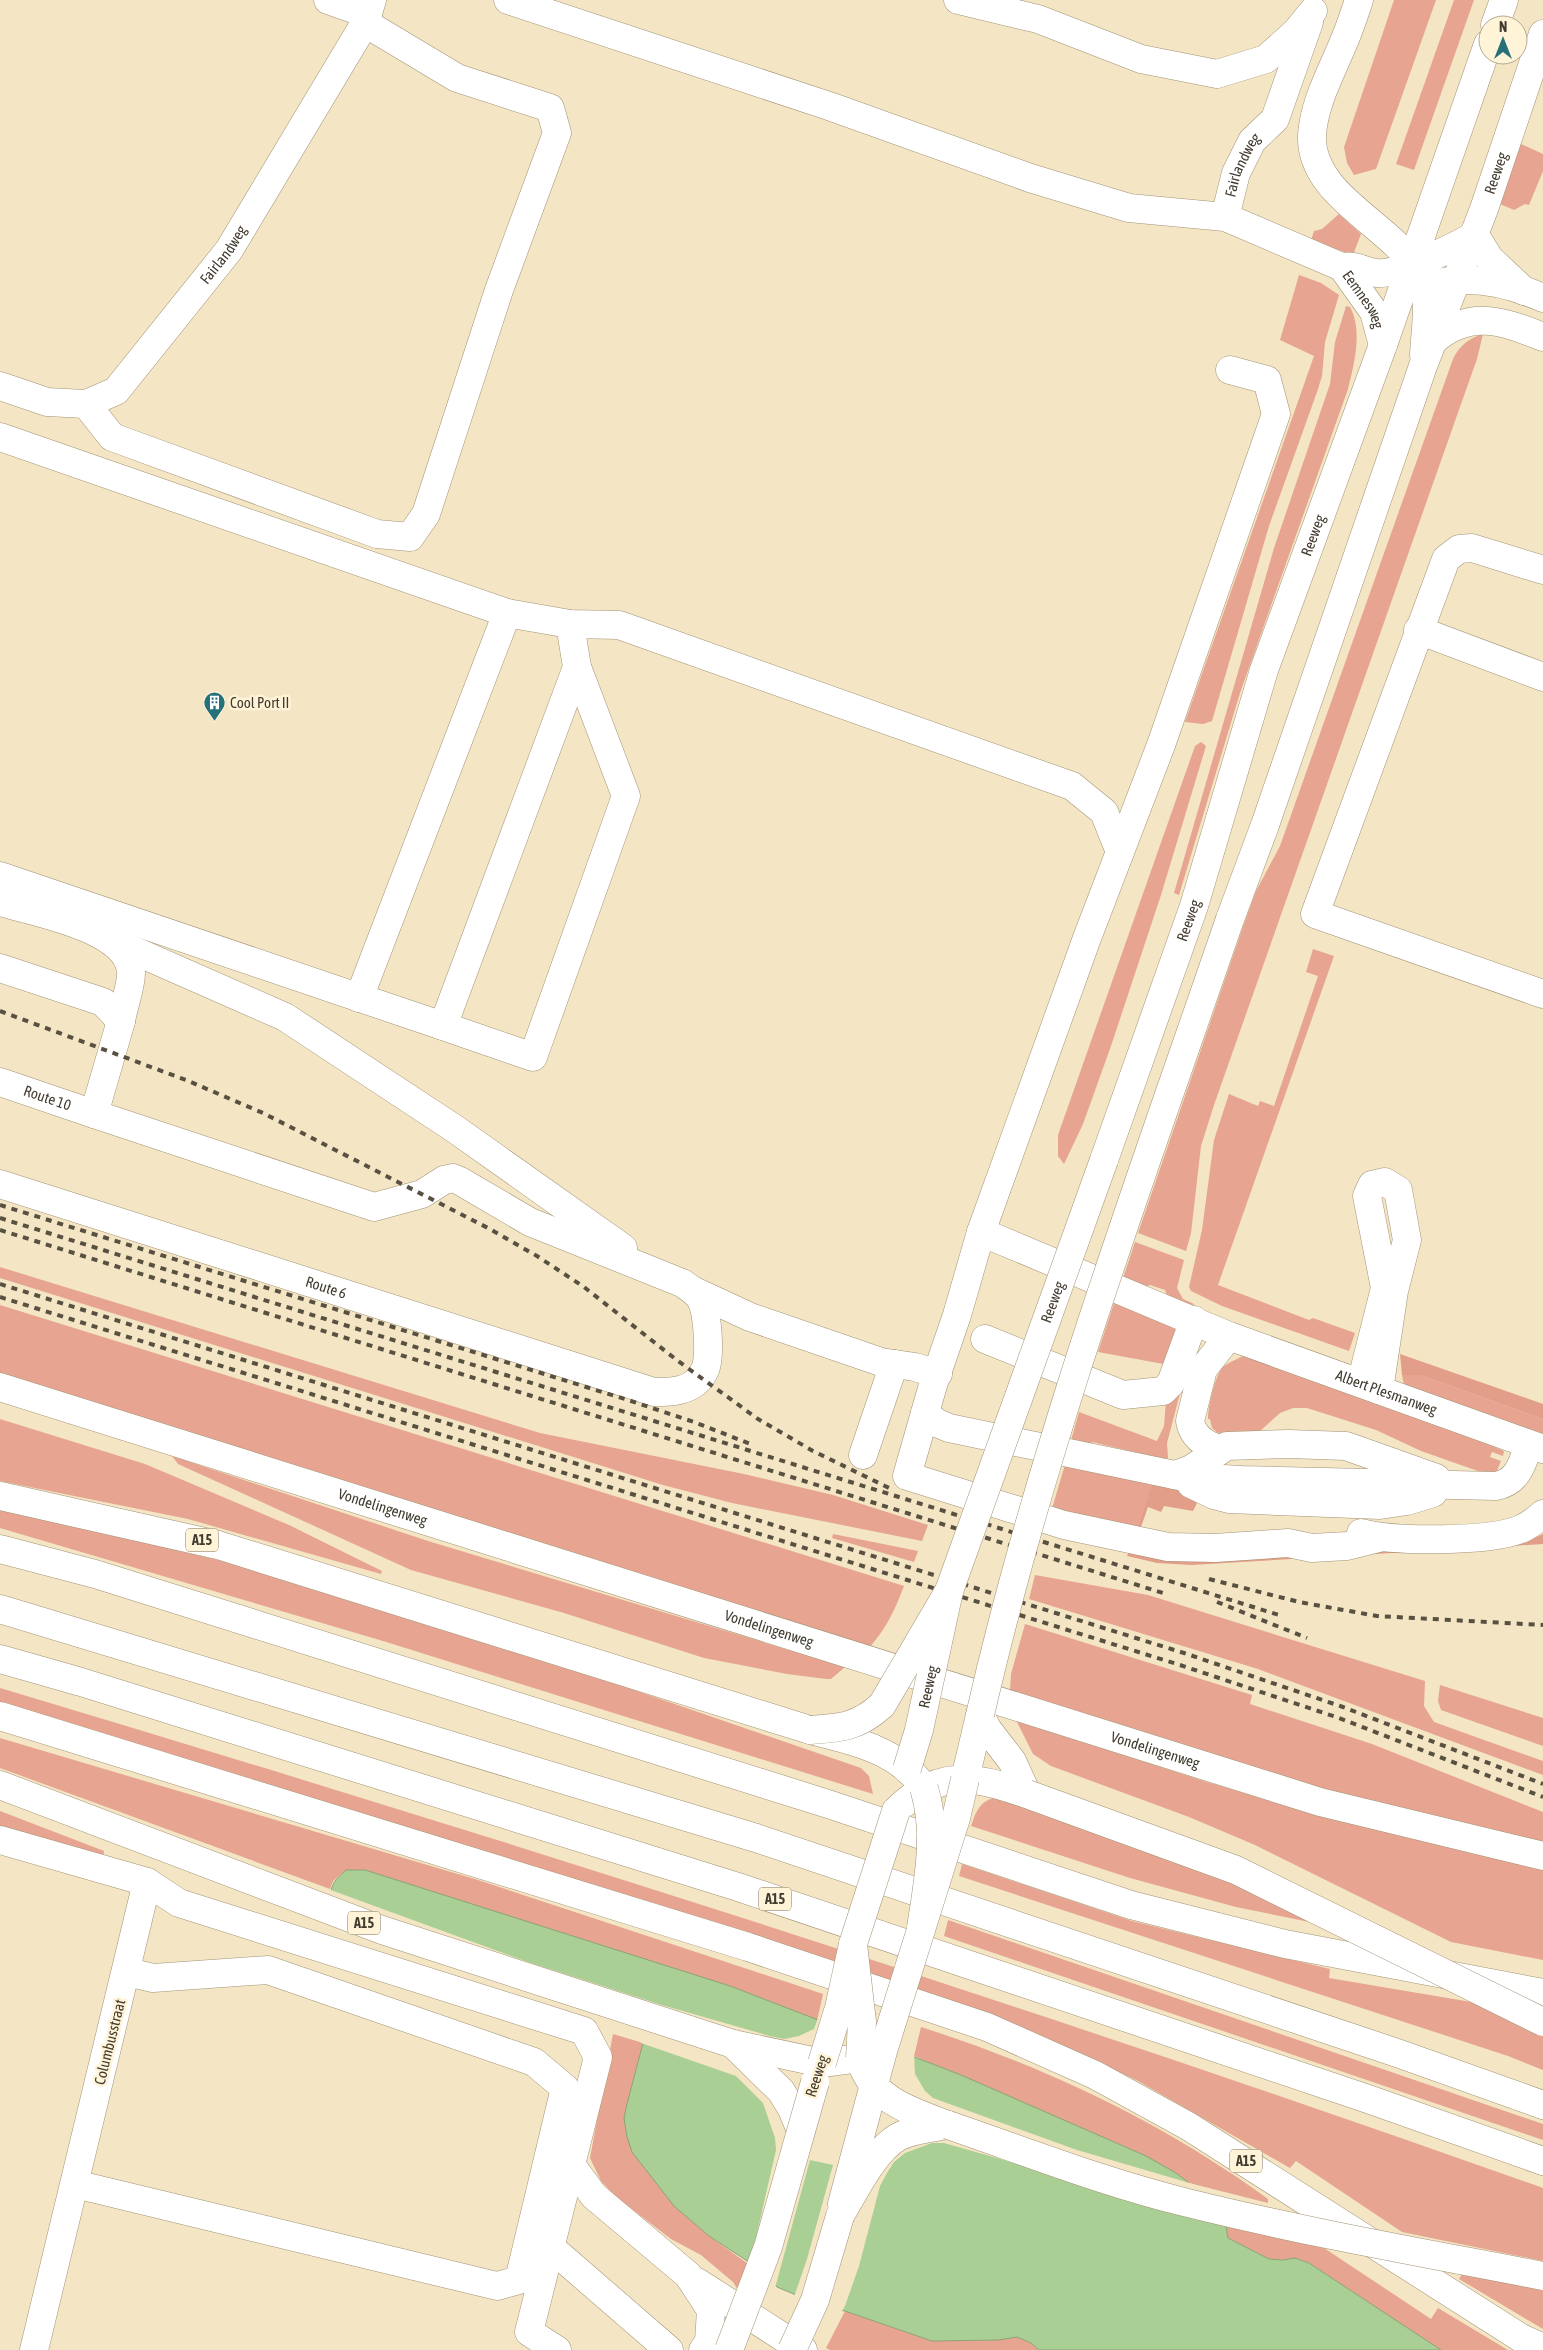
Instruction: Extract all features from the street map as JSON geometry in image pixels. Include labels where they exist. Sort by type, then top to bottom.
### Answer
[{"type":"main road","points":[[86,404],[112,437],[377,534],[410,537],[426,514],[499,290],[557,132],[550,108],[458,78],[369,12],[328,0]]},
{"type":"main road","points":[[508,0],[829,106],[1030,178],[1120,205],[1176,214],[1225,218]]},
{"type":"main road","points":[[958,0],[1038,19],[1141,59],[1217,74],[1266,59],[1296,32],[1315,5]]},
{"type":"main road","points":[[1359,0],[1320,99],[1312,138],[1314,154],[1327,179],[1345,200],[1388,238],[1412,264]]},
{"type":"main road","points":[[1499,15],[1504,0]]},
{"type":"main road","name":"Fairlandweg","points":[[1315,5],[1274,119],[1252,141],[1236,173],[1225,218],[1342,267]]},
{"type":"main road","name":"Fairlandweg","points":[[0,386],[47,402],[86,404],[116,391],[229,250],[369,12]]},
{"type":"main road","name":"Reeweg","points":[[872,2055],[921,1928],[956,1818],[993,1658],[1071,1390],[1112,1260],[1230,919],[1265,825],[1423,366],[1474,235],[1543,34]]},
{"type":"main road","name":"Reeweg","points":[[729,2350],[768,2248],[801,2131],[839,2008],[853,1944],[896,1811],[916,1778],[919,1730],[949,1591],[1071,1257],[1194,906],[1264,670],[1383,345],[1481,65]]},
{"type":"main road","points":[[1388,238],[1412,236],[1424,230]]},
{"type":"main road","points":[[1474,235],[1489,258],[1534,294]]},
{"type":"main road","name":"Eemnesweg","points":[[1342,267],[1355,266],[1378,274],[1412,264],[1455,247],[1474,235]]},
{"type":"main road","name":"Reeweg","points":[[1412,264],[1422,278],[1427,312],[1423,366]]},
{"type":"main road","name":"Eemnesweg","points":[[1342,267],[1374,312],[1383,345]]},
{"type":"main road","points":[[1399,298],[1458,278],[1488,281],[1534,294]]},
{"type":"main road","points":[[1434,340],[1451,328],[1484,319],[1496,321],[1543,337]]},
{"type":"main road","points":[[1230,370],[1267,380],[1276,414],[1161,745],[981,1232],[907,1476],[1064,1525],[1145,1544],[1193,1548],[1288,1543],[1312,1548],[1347,1546],[1379,1538],[1438,1539],[1492,1535],[1520,1530],[1543,1514]]},
{"type":"main road","points":[[0,438],[508,614],[570,624],[619,625],[1072,786],[1104,812],[1120,852]]},
{"type":"main road","points":[[1543,570],[1472,548],[1459,549],[1446,559],[1418,630],[1315,914],[1543,994]]},
{"type":"main road","points":[[359,998],[508,614]]},
{"type":"main road","points":[[0,876],[533,1057],[626,796],[577,667],[570,624]]},
{"type":"main road","points":[[1418,630],[1543,677]]},
{"type":"main road","points":[[443,1026],[577,667]]},
{"type":"main road","points":[[0,902],[87,928],[110,940],[285,1017],[455,1128],[661,1274],[682,1283],[694,1291],[750,1317],[881,1362],[938,1374]]},
{"type":"main road","points":[[94,1114],[121,1021],[131,972],[127,959],[110,940]]},
{"type":"main road","points":[[0,968],[103,1002],[121,1021]]},
{"type":"main road","name":"Route 10","points":[[0,1082],[374,1207],[416,1197],[444,1180],[453,1178],[530,1222],[661,1274]]},
{"type":"main road","points":[[1385,1182],[1398,1190],[1408,1240],[1370,1386],[1385,1288],[1367,1196],[1372,1185],[1385,1182]]},
{"type":"main road","name":"Route 6","points":[[0,1184],[654,1392],[676,1391],[687,1388],[695,1383],[706,1370],[706,1317],[700,1299],[694,1291]]},
{"type":"main road","name":"Albert Plesmanweg","points":[[981,1232],[1229,1336],[1536,1447]]},
{"type":"main road","points":[[986,1339],[1123,1395],[1162,1391],[1171,1383],[1194,1320]]},
{"type":"main road","points":[[1220,1449],[1202,1442],[1192,1428],[1190,1421],[1203,1368],[1229,1336]]},
{"type":"main road","points":[[863,1455],[894,1364]]},
{"type":"main road","name":"Vondelingenweg","points":[[0,1387],[1320,1802],[1543,1856]]},
{"type":"main road","points":[[925,1413],[937,1423],[949,1428],[1071,1452],[1242,1480],[1496,1486],[1505,1484],[1514,1478],[1536,1447]]},
{"type":"main road","points":[[1186,1470],[1220,1449],[1238,1445],[1335,1445],[1354,1448],[1456,1485]]},
{"type":"main road","points":[[1186,1470],[1228,1460],[1389,1461]]},
{"type":"main road","name":"A15","points":[[0,1496],[218,1545],[399,1603],[866,1746],[896,1760],[916,1778]]},
{"type":"main road","points":[[0,1548],[104,1577],[809,1798],[1131,1905],[1276,1942],[1543,1994]]},
{"type":"main road","name":"A15","points":[[810,1730],[844,1728],[866,1718],[882,1705],[949,1591]]},
{"type":"main road","points":[[0,1609],[756,1838],[1390,2051],[1543,2105]]},
{"type":"main road","name":"A15","points":[[0,1659],[91,1685],[738,1887],[1368,2099],[1543,2161]]},
{"type":"main road","points":[[980,1715],[988,1730],[1012,1761],[1027,1794]]},
{"type":"main road","name":"A15","points":[[0,1716],[748,1947],[987,2027],[1095,2075],[1188,2126],[1522,2338],[1543,2348]]},
{"type":"main road","points":[[921,1928],[932,1836],[930,1814],[916,1778],[941,1781],[965,1779],[998,1784],[1236,1870],[1543,2022]]},
{"type":"main road","name":"A15","points":[[0,1785],[382,1930],[733,2044],[822,2063]]},
{"type":"main road","points":[[0,1840],[147,1882],[179,1903],[584,2032],[598,2057],[572,2166],[549,2246],[527,2341],[557,2350]]},
{"type":"main road","name":"Columbusstraat","points":[[34,2350],[127,1972],[147,1882]]},
{"type":"main road","points":[[853,1944],[862,2022],[872,2055],[868,2080],[887,2099],[902,2107],[1108,2180],[1187,2203],[1329,2235],[1543,2276]]},
{"type":"main road","points":[[75,2184],[497,2286],[518,2280],[565,2088],[534,2062],[268,1970],[153,1978],[127,1972]]},
{"type":"main road","name":"A15","points":[[733,2044],[781,2092],[792,2109],[801,2131]]},
{"type":"main road","points":[[822,2063],[872,2055]]},
{"type":"main road","points":[[792,2350],[815,2300],[875,2088]]},
{"type":"main road","points":[[840,2216],[879,2154],[898,2137],[917,2130],[948,2124]]},
{"type":"main road","points":[[572,2166],[594,2196],[688,2275],[803,2350]]},
{"type":"main road","points":[[549,2246],[669,2350]]},
{"type":"main road","points":[[688,2275],[711,2310],[709,2342],[703,2350]]},
{"type":"shaded area","points":[[1394,0],[1436,0],[1376,169],[1354,175],[1347,163],[1344,147]]},
{"type":"shaded area","points":[[1454,0],[1474,0],[1414,170],[1396,164]]},
{"type":"shaded area","points":[[1521,144],[1543,154],[1543,171],[1529,205],[1525,204],[1514,210],[1500,204],[1518,145]]},
{"type":"shaded area","points":[[1339,214],[1361,234],[1353,255],[1311,240],[1314,231],[1322,229]]},
{"type":"shaded area","points":[[1299,275],[1321,283],[1339,295],[1325,342],[1322,376],[1269,526],[1212,721],[1203,724],[1185,722],[1314,356],[1280,340]]},
{"type":"shaded area","points":[[1346,306],[1350,307],[1354,316],[1357,337],[1355,358],[1348,389],[1240,693],[1179,895],[1174,893],[1274,548],[1330,384],[1335,342]]},
{"type":"shaded area","points":[[1483,334],[1477,359],[1214,1105],[1201,1146],[1191,1233],[1186,1251],[1138,1233],[1244,924],[1256,891],[1280,846],[1453,359],[1465,343]]},
{"type":"shaded area","points":[[1201,742],[1206,746],[1161,895],[1083,1124],[1064,1164],[1058,1156],[1058,1135],[1195,746]]},
{"type":"shaded area","points":[[1313,949],[1334,956],[1218,1285],[1309,1320],[1313,1318],[1355,1333],[1349,1351],[1222,1306],[1191,1291],[1189,1287],[1202,1230],[1214,1140],[1229,1094],[1258,1106],[1260,1101],[1274,1106],[1318,976],[1306,972]]},
{"type":"shaded area","points":[[1135,1242],[1184,1260],[1177,1288],[1183,1299],[1194,1304],[1191,1308],[1168,1298],[1165,1290],[1150,1285],[1142,1288],[1122,1281]]},
{"type":"shaded area","points":[[0,1267],[540,1433],[744,1474],[833,1495],[928,1525],[922,1541],[732,1503],[663,1485],[0,1278]]},
{"type":"shaded area","points":[[1115,1300],[1180,1323],[1169,1365],[1098,1352]]},
{"type":"shaded area","points":[[0,1305],[904,1586],[889,1620],[867,1650],[0,1376]]},
{"type":"shaded area","points":[[1203,1338],[1188,1363],[1167,1443],[1168,1458],[1163,1461],[1159,1458],[1092,1442],[1090,1449],[1070,1444],[1079,1412],[1157,1441],[1164,1426],[1166,1401],[1190,1342]]},
{"type":"shaded area","points":[[1249,1353],[1420,1414],[1504,1451],[1503,1456],[1492,1452],[1490,1457],[1501,1461],[1496,1473],[1492,1476],[1421,1451],[1376,1430],[1307,1408],[1293,1408],[1280,1413],[1259,1432],[1218,1433],[1212,1428],[1210,1419],[1208,1419],[1215,1383],[1224,1366]]},
{"type":"shaded area","points":[[1400,1354],[1543,1404],[1543,1419],[1420,1375],[1402,1375]]},
{"type":"shaded area","points":[[1402,1375],[1420,1375],[1543,1419],[1543,1434],[1412,1391],[1404,1385]]},
{"type":"shaded area","points":[[0,1419],[145,1464],[289,1525],[382,1571],[381,1574],[188,1519],[0,1481]]},
{"type":"shaded area","points":[[172,1456],[428,1541],[845,1667],[831,1679],[826,1679],[787,1674],[704,1658],[564,1613],[411,1570],[178,1464]]},
{"type":"shaded area","points":[[1066,1461],[1152,1485],[1137,1528],[1051,1512]]},
{"type":"shaded area","points":[[1153,1481],[1177,1485],[1198,1501],[1193,1511],[1164,1506],[1161,1512],[1148,1507],[1141,1527],[1137,1528]]},
{"type":"shaded area","points":[[0,1508],[243,1566],[576,1670],[861,1768],[869,1776],[873,1794],[383,1641],[0,1528]]},
{"type":"shaded area","points":[[833,1534],[918,1551],[914,1562],[832,1538]]},
{"type":"shaded area","points":[[1543,1534],[1543,1544],[1191,1565],[1157,1563],[1127,1556],[1129,1551],[1534,1538]]},
{"type":"shaded area","points":[[1035,1575],[1148,1595],[1425,1681],[1424,1706],[1434,1722],[1543,1761],[1543,1775],[1258,1669],[1029,1599]]},
{"type":"shaded area","points":[[1025,1624],[1252,1695],[1250,1704],[1372,1744],[1543,1812],[1543,1845],[1383,1808],[1010,1691],[1011,1674]]},
{"type":"shaded area","points":[[1440,1685],[1543,1718],[1543,1746],[1441,1710],[1438,1701]]},
{"type":"shaded area","points":[[0,1688],[388,1806],[774,1928],[1160,2055],[1543,2188],[1543,2261],[1402,2232],[1296,2161],[1290,2168],[1138,2081],[1081,2054],[0,1707]]},
{"type":"shaded area","points":[[1016,1720],[1207,1782],[1318,1815],[1543,1868],[1543,1960],[1451,1942],[1255,1845],[1189,1817],[1051,1766],[1033,1754]]},
{"type":"shaded area","points":[[0,1738],[478,1880],[823,1994],[817,2021],[730,1986],[346,1870],[333,1881],[330,1889],[0,1768]]},
{"type":"shaded area","points":[[998,1797],[1152,1848],[1339,1928],[1236,1907],[1130,1878],[971,1826],[980,1807],[992,1798]]},
{"type":"shaded area","points":[[0,1811],[104,1851],[103,1858],[0,1828]]},
{"type":"shaded area","points":[[962,1864],[1132,1921],[1330,1969],[1329,1978],[1483,2004],[1543,2032],[1543,2070],[1508,2056],[959,1876]]},
{"type":"shaded area","points":[[346,1870],[365,1870],[730,1986],[961,2075],[1146,2156],[1176,2173],[1189,2183],[1226,2226],[1228,2238],[1269,2259],[1283,2260],[1295,2258],[1309,2263],[1441,2350],[1039,2350],[1031,2343],[1017,2337],[998,2340],[932,2341],[845,2311],[827,2308],[777,2287],[764,2272],[709,2236],[674,2206],[632,2152],[624,2118],[643,2043],[636,2001],[331,1899],[331,1890],[334,1883]]},
{"type":"shaded area","points":[[948,1920],[1543,2124],[1543,2140],[944,1936]]},
{"type":"shaded area","points":[[921,2027],[967,2042],[1102,2099],[1145,2121],[1228,2171],[1268,2199],[1268,2203],[1189,2183],[1146,2156],[914,2056]]},
{"type":"shaded area","points":[[613,2034],[643,2043],[627,2104],[674,2206],[709,2236],[751,2266],[742,2296],[733,2282],[701,2255],[671,2239],[616,2197],[601,2181],[590,2158]]},
{"type":"shaded area","points":[[1226,2226],[1324,2248],[1431,2319],[1438,2308],[1508,2350],[1441,2350],[1309,2263],[1295,2258],[1283,2260],[1269,2259],[1228,2238]]},
{"type":"shaded area","points":[[1462,2274],[1543,2289],[1543,2329],[1459,2279]]},
{"type":"shaded area","points":[[845,2311],[932,2341],[997,2340],[1017,2337],[1031,2343],[1039,2350],[830,2350],[826,2348]]},
{"type":"pier","points":[[328,1889],[528,1962],[662,2005],[770,2036],[784,2039],[799,2036],[814,2029],[818,2018],[914,2054],[915,2074],[925,2091],[933,2098],[1077,2150],[1193,2184],[1228,2224],[944,2143],[932,2143],[905,2153],[894,2162],[887,2173],[880,2186],[859,2266],[845,2306],[841,2313],[826,2310],[794,2297],[807,2259],[833,2165],[810,2160],[775,2288],[751,2266],[776,2150],[775,2138],[763,2103],[736,2076],[641,2043],[641,2034],[634,2003],[328,1900]]},
{"type":"railway","points":[[0,1011],[186,1080],[263,1113],[488,1228],[537,1256],[584,1287],[678,1361],[758,1419],[813,1451],[889,1488]]},
{"type":"railway","points":[[0,1205],[628,1400],[694,1422],[753,1445]]},
{"type":"railway","points":[[0,1218],[1279,1615]]},
{"type":"railway","points":[[0,1230],[1163,1593]]},
{"type":"railway","points":[[0,1284],[1184,1653],[1343,1707],[1543,1784]]},
{"type":"railway","points":[[0,1297],[1180,1665],[1339,1718],[1543,1797]]},
{"type":"railway","points":[[1209,1579],[1299,1602],[1377,1616],[1543,1625]]},
{"type":"railway","points":[[1217,1602],[1307,1638]]},
{"type":"place","name":"Cool Port II","points":[[214,722]]}]
